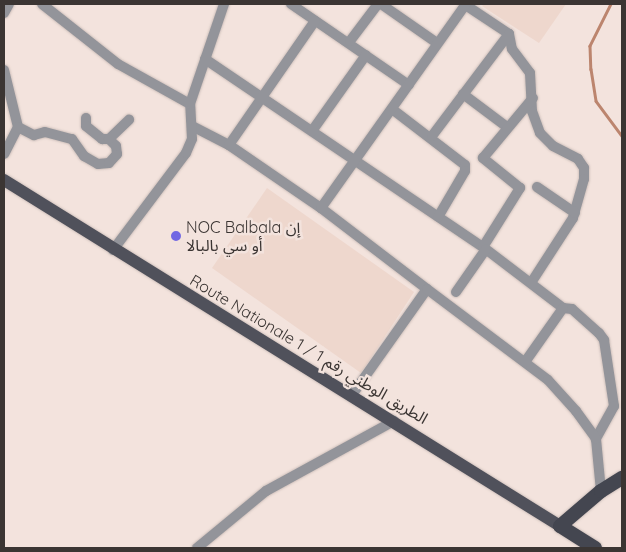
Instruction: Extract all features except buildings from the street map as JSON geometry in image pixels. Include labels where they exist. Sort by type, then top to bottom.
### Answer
[{"type":"highway","points":[[560,526],[601,491],[622,478]]},
{"type":"highway","name":"Route Nationale 1 / الطريق الوطني رقم 1","points":[[560,526],[595,548]]},
{"type":"main road","name":"Route Nationale 1 / الطريق الوطني رقم 1","points":[[4,180],[113,250],[352,395],[560,526]]},
{"type":"street","points":[[4,13],[10,4]]},
{"type":"street","points":[[42,4],[118,64],[190,104]]},
{"type":"street","points":[[113,250],[186,153],[192,139],[190,104],[224,4]]},
{"type":"street","points":[[292,4],[315,21],[350,41],[408,85]]},
{"type":"street","points":[[350,41],[379,4],[438,43]]},
{"type":"street","points":[[321,208],[465,4],[509,34],[512,49],[530,73],[533,98],[532,111],[540,133],[553,146],[578,159],[584,168],[575,214],[531,283]]},
{"type":"street","points":[[229,145],[315,21]]},
{"type":"street","points":[[432,136],[509,34]]},
{"type":"street","points":[[312,131],[366,55]]},
{"type":"street","points":[[206,59],[484,248],[563,308],[572,309],[604,340],[614,406],[596,438]]},
{"type":"street","points":[[4,70],[18,127],[4,154]]},
{"type":"street","points":[[463,94],[508,127]]},
{"type":"street","points":[[456,292],[520,188],[483,158],[533,98]]},
{"type":"street","points":[[392,109],[432,136],[465,165],[465,170],[438,217]]},
{"type":"street","points":[[86,118],[86,126],[102,139],[109,139],[130,120]]},
{"type":"street","points":[[192,126],[229,145],[321,208],[525,362],[572,406],[596,438],[601,491]]},
{"type":"street","points":[[18,127],[34,135],[45,132],[72,139],[84,156],[98,164],[109,163],[117,154],[116,146],[109,139]]},
{"type":"street","points":[[537,187],[575,214]]},
{"type":"street","points":[[352,395],[427,289]]},
{"type":"street","points":[[525,362],[563,308]]},
{"type":"street","points":[[196,548],[266,492],[394,422]]},
{"type":"shaded area","points":[[484,4],[566,4],[539,43],[482,6]]},
{"type":"shaded area","points":[[267,188],[414,292],[361,373],[212,268]]},
{"type":"waterway","points":[[611,4],[590,46],[591,69],[596,101],[622,136]]},
{"type":"place","name":"NOC Balbala إن أو سي بالبالا","points":[[176,236]]}]
